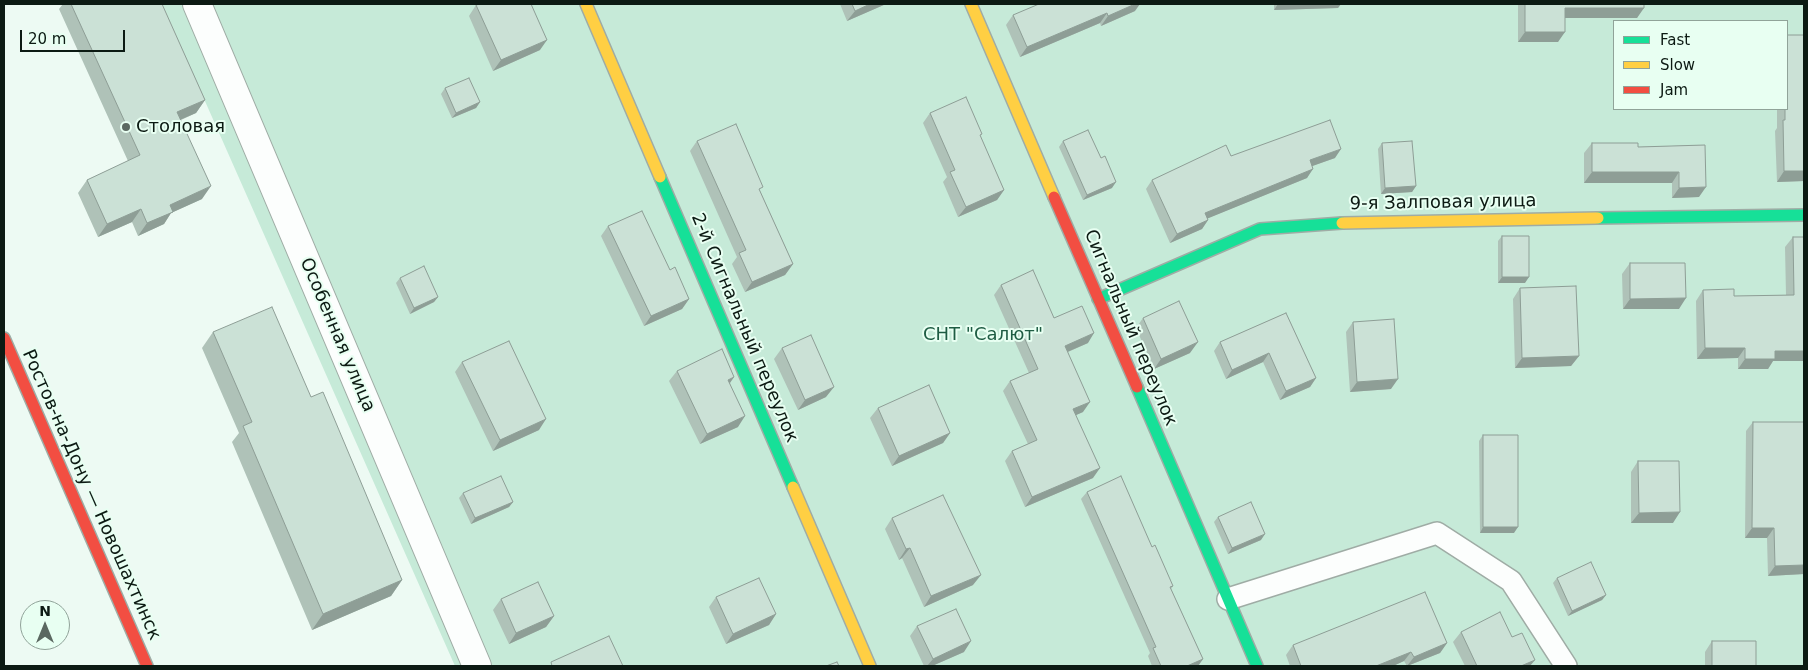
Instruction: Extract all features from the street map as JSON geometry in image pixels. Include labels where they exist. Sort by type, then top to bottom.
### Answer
[{"type":"street","name":"Особенная улица","points":[[197,4],[477,666]]},
{"type":"street","name":"2-й Сигнальный переулок","points":[[586,4],[870,666]]},
{"type":"street","name":"Сигнальный переулок","points":[[971,4],[1257,666]]},
{"type":"street","name":"9-я Залповая улица","points":[[1098,299],[1260,229],[1325,223],[1804,215]]},
{"type":"street","name":"Ростов-на-Дону — Новошахтинск","points":[[4,338],[147,666]]},
{"type":"lane","points":[[1228,599],[1437,533],[1512,582],[1566,666]]},
{"type":"green space","name":"СНТ \"Салют\"","points":[[162,4],[1804,4],[1804,666],[455,666]]},
{"type":"building","points":[[71,4],[162,4],[205,100],[177,112],[211,186],[170,205],[173,212],[147,223],[141,209],[107,224],[87,180],[140,155]]},
{"type":"building","points":[[531,4],[547,40],[501,60],[476,5]]},
{"type":"building","points":[[852,4],[870,4],[855,11]]},
{"type":"building","points":[[1039,4],[1135,4],[1108,16],[1107,13],[1027,47],[1013,15]]},
{"type":"building","points":[[1525,4],[1644,4],[1644,8],[1565,8],[1565,32],[1525,32]]},
{"type":"building","points":[[1788,35],[1804,35],[1804,171],[1784,171],[1783,120],[1785,120],[1785,110],[1788,110]]},
{"type":"building","points":[[469,78],[480,102],[456,113],[445,88]]},
{"type":"building","points":[[966,97],[1004,190],[966,207],[950,172],[955,170],[930,113]]},
{"type":"building","points":[[1330,120],[1341,149],[1310,160],[1313,169],[1205,213],[1208,220],[1177,234],[1152,180],[1226,145],[1231,156]]},
{"type":"building","points":[[736,124],[763,187],[759,189],[793,264],[752,282],[739,253],[746,250],[697,141]]},
{"type":"building","points":[[1088,130],[1101,158],[1105,156],[1116,182],[1087,195],[1063,141]]},
{"type":"building","points":[[1412,141],[1416,186],[1385,188],[1382,143]]},
{"type":"building","points":[[1592,143],[1638,143],[1638,147],[1705,145],[1706,187],[1679,188],[1679,172],[1592,172]]},
{"type":"building","points":[[642,211],[670,270],[675,267],[689,299],[651,316],[608,226]]},
{"type":"building","points":[[1502,236],[1529,236],[1529,277],[1502,277]]},
{"type":"building","points":[[1793,237],[1804,237],[1804,351],[1775,351],[1775,359],[1745,359],[1745,348],[1705,348],[1703,290],[1734,289],[1734,296],[1794,295]]},
{"type":"building","points":[[1630,263],[1685,263],[1686,298],[1630,299]]},
{"type":"building","points":[[424,266],[438,297],[414,308],[400,278]]},
{"type":"building","points":[[1033,270],[1054,318],[1082,306],[1094,333],[1065,346],[1090,402],[1073,409],[1100,468],[1032,497],[1012,451],[1037,440],[1010,381],[1038,369],[1001,285]]},
{"type":"building","points":[[1576,286],[1579,356],[1522,358],[1520,288]]},
{"type":"building","points":[[1179,301],[1198,342],[1161,359],[1143,318]]},
{"type":"building","points":[[272,307],[311,397],[323,392],[402,580],[323,614],[243,426],[252,422],[213,332]]},
{"type":"building","points":[[1286,313],[1316,378],[1286,391],[1269,353],[1232,370],[1220,342]]},
{"type":"building","points":[[1394,319],[1398,379],[1357,382],[1353,322]]},
{"type":"building","points":[[811,335],[834,387],[805,400],[782,348]]},
{"type":"building","points":[[509,341],[546,419],[500,440],[462,362]]},
{"type":"building","points":[[722,349],[734,377],[728,380],[745,416],[707,434],[677,371]]},
{"type":"building","points":[[929,385],[950,433],[899,456],[878,408]]},
{"type":"building","points":[[1753,422],[1804,422],[1804,565],[1775,566],[1774,528],[1752,528]]},
{"type":"building","points":[[1483,435],[1518,435],[1518,527],[1483,527]]},
{"type":"building","points":[[1638,461],[1679,461],[1680,512],[1639,513]]},
{"type":"building","points":[[501,476],[513,502],[475,518],[463,493]]},
{"type":"building","points":[[1121,476],[1152,547],[1155,545],[1173,586],[1170,587],[1203,659],[1187,666],[1161,666],[1153,648],[1156,647],[1087,492]]},
{"type":"building","points":[[943,495],[981,575],[931,596],[910,548],[906,549],[892,518]]},
{"type":"building","points":[[1251,502],[1265,534],[1232,548],[1218,517]]},
{"type":"building","points":[[1591,562],[1606,595],[1572,611],[1557,578]]},
{"type":"building","points":[[759,578],[776,614],[733,634],[716,597]]},
{"type":"building","points":[[538,582],[554,616],[516,633],[501,599]]},
{"type":"building","points":[[1425,592],[1447,643],[1414,657],[1411,652],[1376,666],[1301,666],[1293,645]]},
{"type":"building","points":[[956,609],[971,641],[933,659],[917,626]]},
{"type":"building","points":[[1500,612],[1512,637],[1522,633],[1535,660],[1521,666],[1477,666],[1461,632]]},
{"type":"building","points":[[609,636],[623,666],[552,666],[551,662]]},
{"type":"building","points":[[1712,641],[1756,641],[1756,666],[1712,666]]},
{"type":"building","points":[[837,662],[839,666],[826,666]]},
{"type":"traffic: fast","points":[[660,177],[793,487]]},
{"type":"traffic: fast","points":[[1598,218],[1804,215]]},
{"type":"traffic: fast","points":[[1098,299],[1260,229],[1342,223]]},
{"type":"traffic: fast","points":[[1137,387],[1257,666]]},
{"type":"traffic: slow","points":[[586,4],[660,177]]},
{"type":"traffic: slow","points":[[971,4],[1054,197]]},
{"type":"traffic: slow","points":[[1342,223],[1598,218]]},
{"type":"traffic: slow","points":[[793,487],[870,666]]},
{"type":"traffic: jam","points":[[1054,197],[1137,387]]},
{"type":"traffic: jam","points":[[4,338],[147,666]]},
{"type":"place","name":"Столовая","points":[[126,127]]}]
